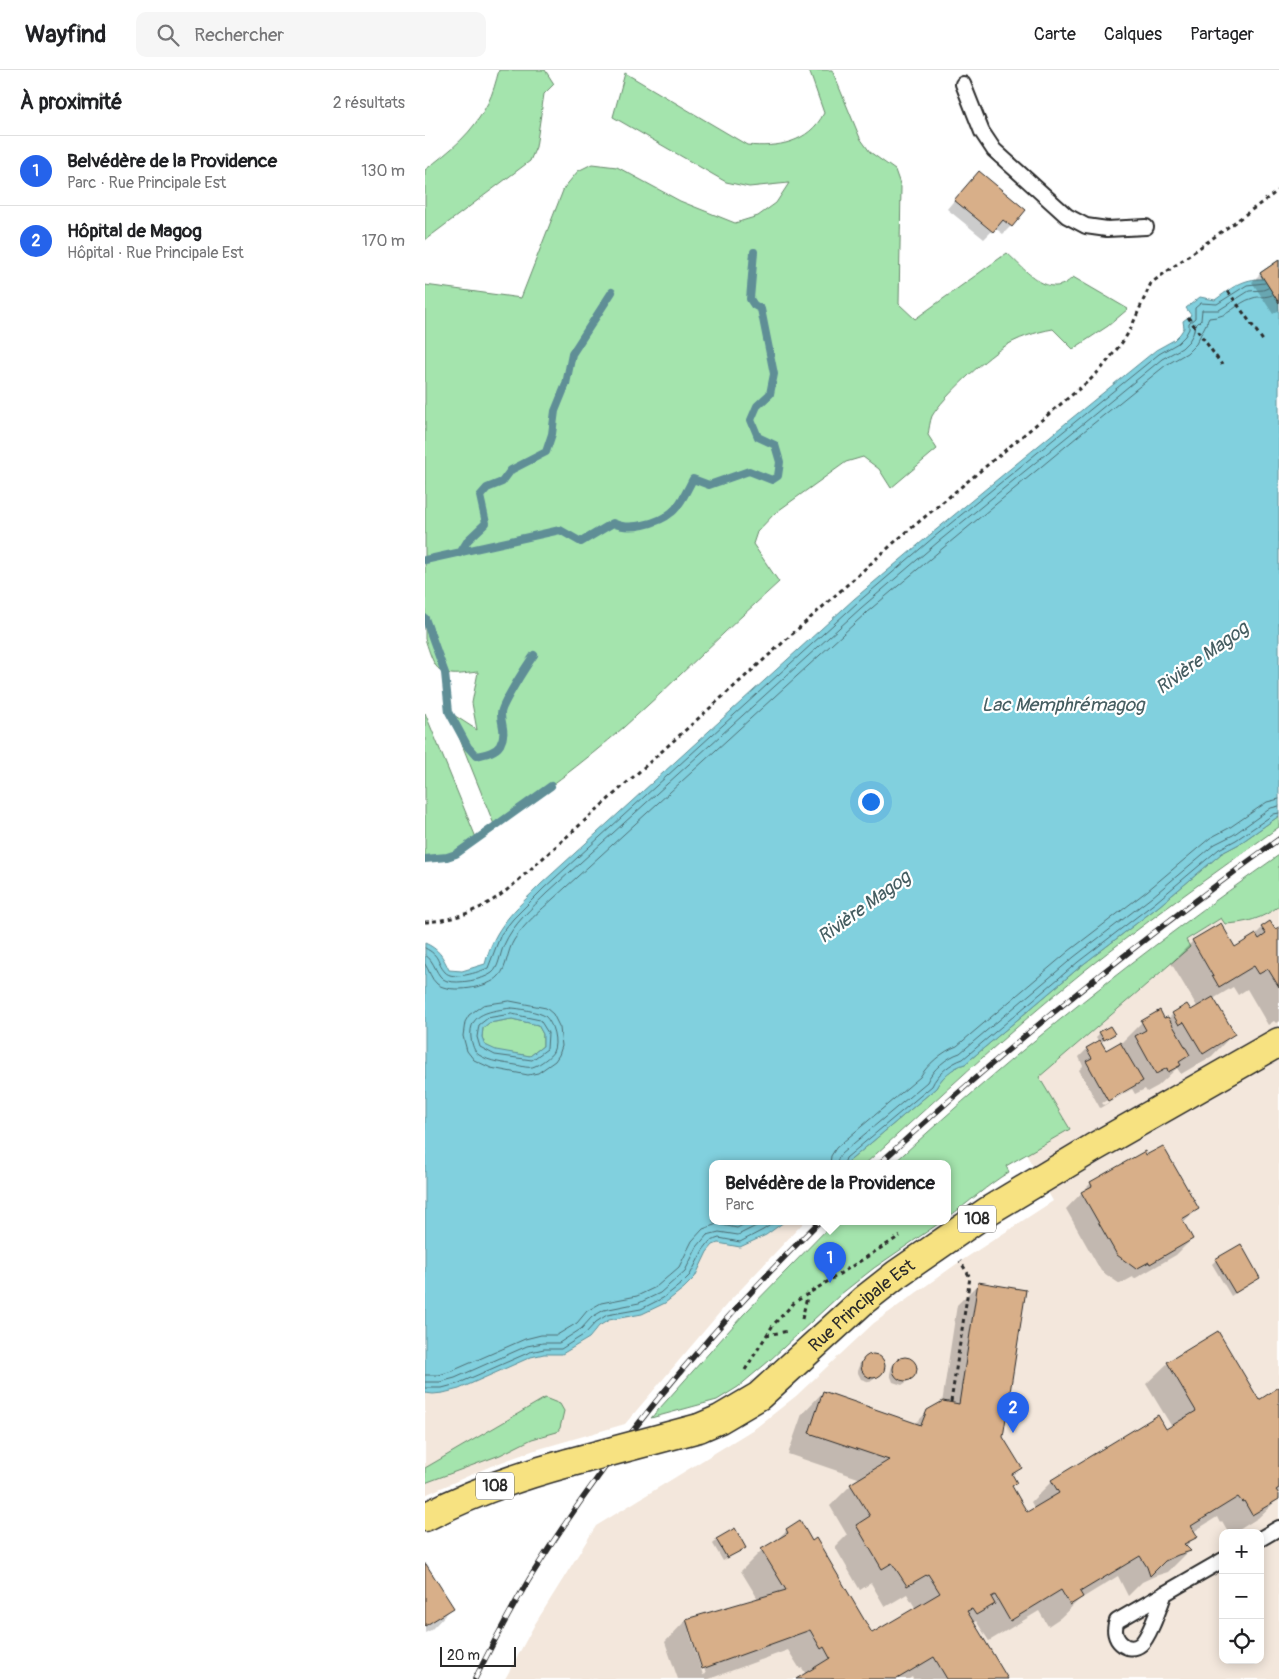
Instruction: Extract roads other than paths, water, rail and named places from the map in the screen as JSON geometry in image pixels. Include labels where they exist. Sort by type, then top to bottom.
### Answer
[{"type":"main road","name":"Rue Principale Est","points":[[425,1517],[477,1493],[509,1481],[699,1428],[720,1420],[759,1396],[864,1300],[897,1274],[988,1211],[1093,1148],[1279,1042]]},
{"type":"lane","points":[[963,84],[982,132],[994,150],[1067,216],[1086,226],[1107,229],[1146,228]]},
{"type":"lane","points":[[1264,1537],[1279,1528]]},
{"type":"lane","points":[[1165,1593],[1219,1562]]},
{"type":"water","name":"Lac Memphrémagog","points":[[1279,260],[1279,816],[1239,844],[1222,853],[1159,906],[1081,966],[965,1064],[948,1073],[936,1088],[851,1160],[709,1160],[709,1225],[780,1225],[766,1235],[740,1247],[718,1243],[713,1245],[707,1252],[695,1277],[665,1303],[642,1314],[609,1320],[599,1326],[589,1338],[562,1354],[544,1354],[531,1357],[459,1389],[443,1393],[425,1393],[425,943],[440,954],[449,970],[462,971],[485,964],[494,939],[500,929],[514,911],[541,884],[854,599],[1156,350],[1174,340],[1184,328],[1183,321],[1191,315],[1186,308],[1200,297],[1215,300],[1243,282],[1263,279],[1260,273]],"holes":[[[512,1019],[538,1025],[543,1034],[543,1046],[530,1056],[496,1050],[485,1045],[482,1037],[483,1028],[489,1023]]]},
{"type":"waterway","points":[[425,560],[560,530],[581,542],[613,523],[635,526],[659,520],[672,512],[678,505],[693,479],[709,485],[749,471],[772,480],[778,476],[780,462],[775,445],[758,437],[751,420],[757,406],[770,394],[774,374],[761,309],[754,305],[750,299],[754,252]]},
{"type":"waterway","points":[[460,553],[468,540],[486,523],[480,496],[487,488],[502,482],[511,470],[546,452],[552,434],[555,411],[566,384],[572,354],[612,292]]},
{"type":"waterway","points":[[425,618],[445,673],[449,712],[468,747],[476,756],[486,754],[500,745],[503,732],[502,709],[534,655]]},
{"type":"waterway","points":[[425,859],[447,857],[456,854],[551,786]]},
{"type":"railway","points":[[883,1160],[1024,1036],[1125,955],[1279,839]]},
{"type":"railway","points":[[475,1679],[533,1573],[596,1479],[666,1389],[703,1346],[779,1262],[816,1225]]},
{"type":"place","name":"Belvédère de la Providence","points":[[830,1283]]},
{"type":"place","name":"Hôpital de Magog","points":[[1013,1433]]},
{"type":"water label","name":"Rivière Magog","points":[[1202,658]]},
{"type":"water label","name":"Rivière Magog","points":[[864,907]]}]
